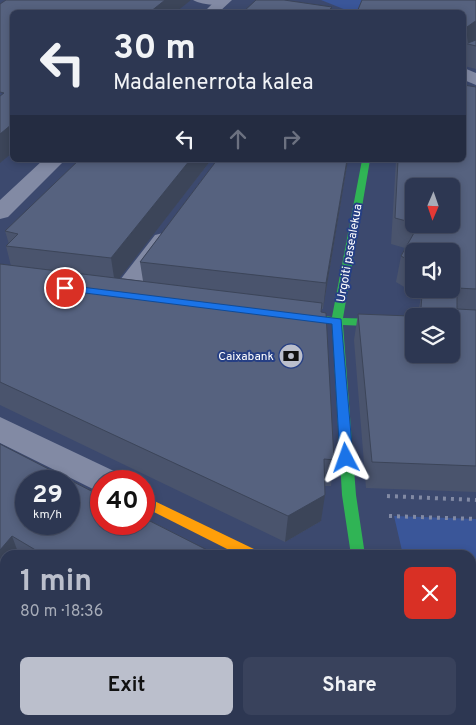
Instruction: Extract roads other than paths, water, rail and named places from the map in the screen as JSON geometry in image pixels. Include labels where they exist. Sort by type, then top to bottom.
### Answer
[{"type":"street","points":[[0,212],[53,162]]},
{"type":"street","name":"Urgoiti pasealekua","points":[[357,550],[348,494],[337,321],[366,162]]},
{"type":"street","points":[[122,295],[176,224]]},
{"type":"street","points":[[280,315],[337,321],[405,324]]},
{"type":"street","points":[[0,429],[90,474]]},
{"type":"street","points":[[155,506],[243,550]]},
{"type":"lane","points":[[197,0],[219,5]]},
{"type":"place","name":"Caixabank","points":[[291,356]]}]
